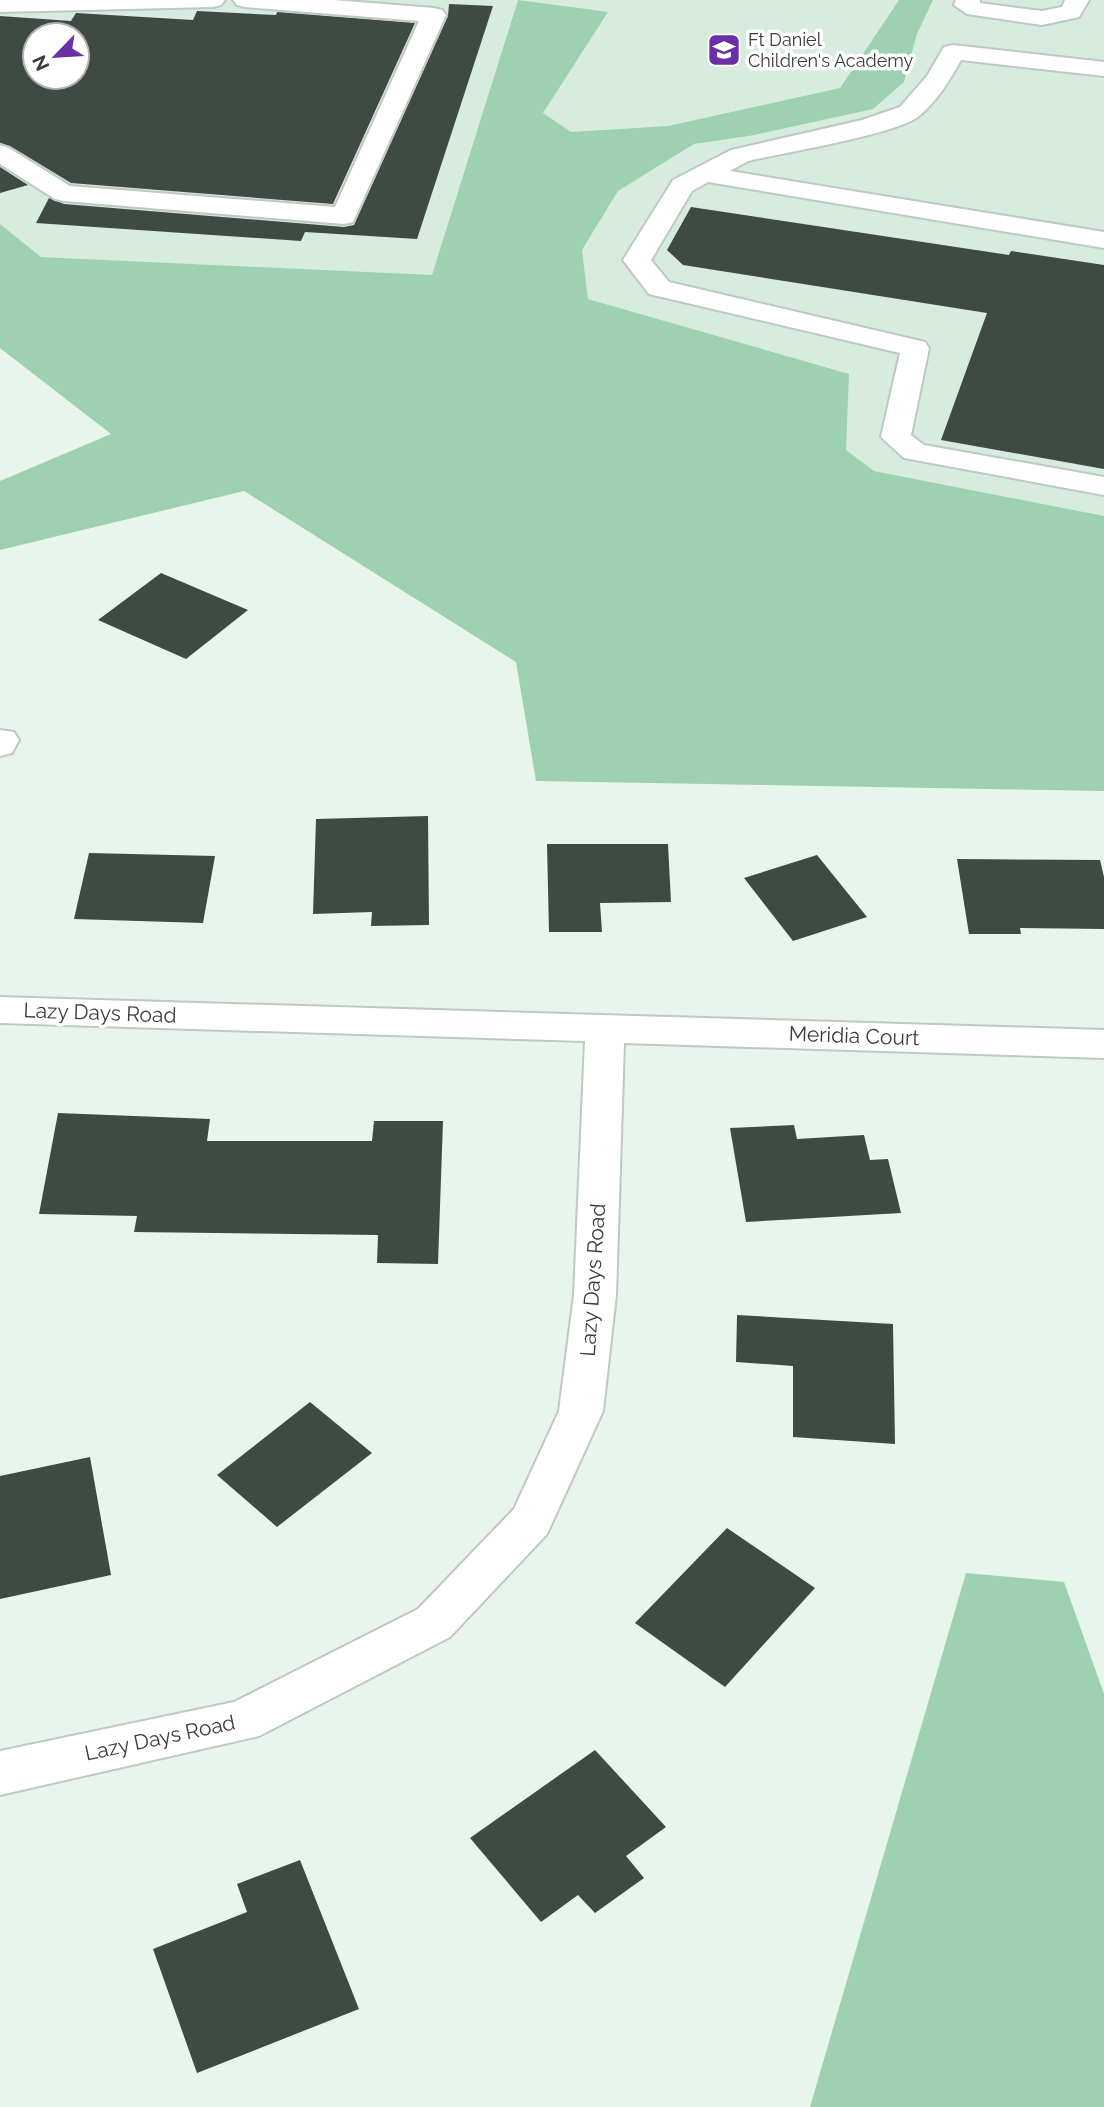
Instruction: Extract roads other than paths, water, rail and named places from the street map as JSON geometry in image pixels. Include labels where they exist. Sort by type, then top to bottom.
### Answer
[{"type":"street","points":[[0,5],[213,0]]},
{"type":"street","points":[[0,153],[64,193],[344,216],[434,15],[245,0]]},
{"type":"street","points":[[1077,0],[1071,12],[1042,18],[967,2],[953,52],[939,79],[909,112],[869,126],[740,155],[704,174],[682,186],[637,260],[659,288],[915,348],[896,437],[915,452],[1104,486]]},
{"type":"street","points":[[953,52],[1104,69]]},
{"type":"street","points":[[704,174],[1104,240]]},
{"type":"street","name":"Lazy Days Road","points":[[0,1010],[605,1029],[595,1295],[581,1411],[531,1521],[434,1623],[242,1721],[0,1773]]},
{"type":"street","name":"Meridia Court","points":[[605,1029],[1104,1044]]},
{"type":"place","name":"Ft Daniel Children's Academy","points":[[724,50]]}]
